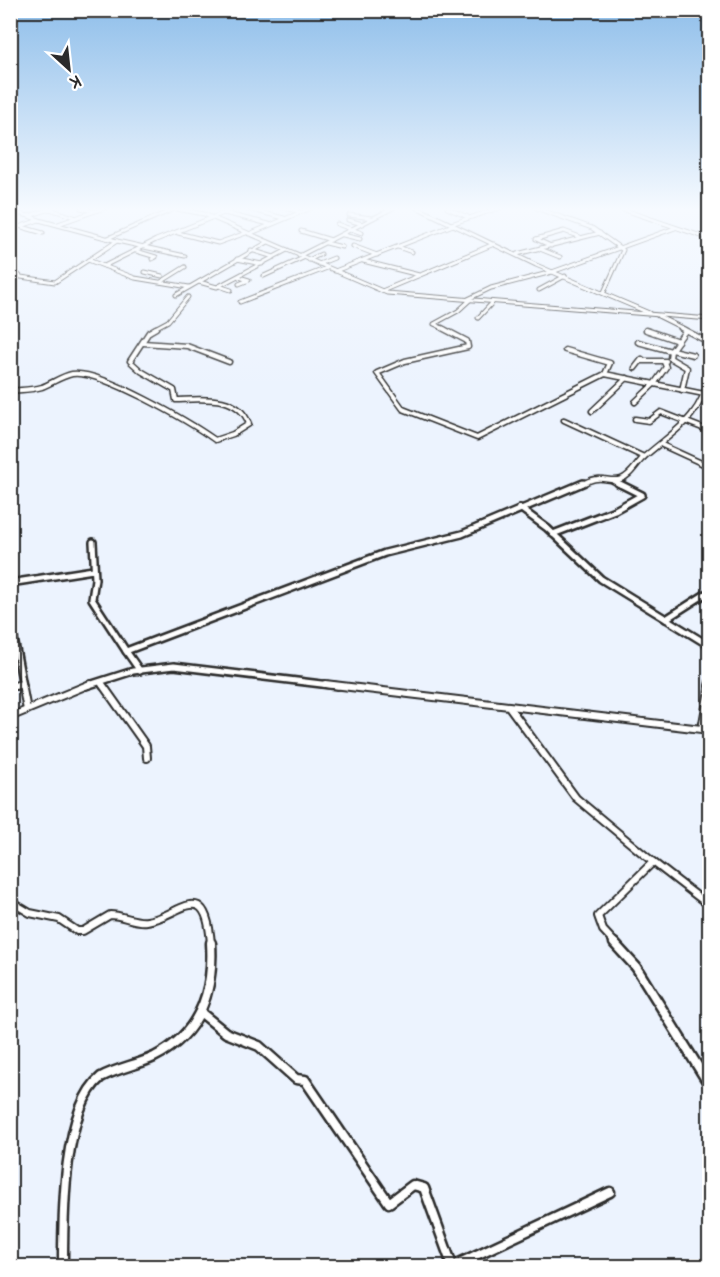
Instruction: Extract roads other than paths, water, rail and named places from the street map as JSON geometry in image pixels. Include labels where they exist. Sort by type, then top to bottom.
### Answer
[{"type":"street","points":[[10,268],[21,277],[47,282],[60,279],[78,268]]},
{"type":"street","points":[[109,268],[148,280],[189,287]]},
{"type":"street","points":[[161,282],[185,268]]},
{"type":"street","points":[[176,295],[222,268]]},
{"type":"street","points":[[219,286],[256,268]]},
{"type":"street","points":[[264,276],[280,268]]},
{"type":"street","points":[[240,302],[327,268],[381,291],[710,319]]},
{"type":"street","points":[[335,271],[345,268]]},
{"type":"street","points":[[391,268],[422,275]]},
{"type":"street","points":[[381,291],[439,268]]},
{"type":"street","points":[[543,268],[655,315],[710,343]]},
{"type":"street","points":[[562,268],[491,288],[468,300],[458,311],[434,324],[467,341],[468,347],[405,362],[381,369],[377,373],[403,409],[477,438],[605,374],[611,363],[565,350]]},
{"type":"street","points":[[604,292],[616,268]]},
{"type":"street","points":[[146,272],[162,276]]},
{"type":"street","points":[[148,280],[156,275]]},
{"type":"street","points":[[539,290],[565,276]]},
{"type":"street","points":[[239,277],[249,280],[239,284]]},
{"type":"street","points":[[198,282],[231,290]]},
{"type":"street","points":[[10,391],[40,388],[72,374],[81,374],[117,386],[187,421],[215,440],[233,434],[249,424],[248,416],[234,403],[176,400],[174,390],[141,371],[130,361],[149,332],[168,321],[188,297]]},
{"type":"street","points":[[478,318],[493,302]]},
{"type":"street","points":[[646,330],[678,340]]},
{"type":"street","points":[[635,368],[642,360],[664,362],[670,358],[671,350],[685,331]]},
{"type":"street","points":[[143,343],[162,342],[189,346],[213,353],[229,362]]},
{"type":"street","points":[[638,342],[693,355]]},
{"type":"street","points":[[670,358],[687,368],[682,390]]},
{"type":"street","points":[[635,402],[654,384],[666,367],[664,362]]},
{"type":"street","points":[[605,374],[708,395]]},
{"type":"street","points":[[613,481],[630,474],[644,457],[688,423],[708,395],[710,375]]},
{"type":"street","points":[[592,411],[627,378]]},
{"type":"street","points":[[636,419],[649,421],[661,412],[710,431]]},
{"type":"street","points":[[564,420],[644,457]]},
{"type":"street","points":[[662,445],[710,467]]},
{"type":"street","points":[[126,651],[200,621],[324,578],[385,553],[462,534],[594,479],[601,477],[613,481],[642,495],[615,510],[553,534]]},
{"type":"street","points":[[520,508],[553,534],[601,579],[710,646]]},
{"type":"street","points":[[93,542],[96,589],[92,599],[140,671]]},
{"type":"street","points":[[10,583],[93,570]]},
{"type":"street","points":[[666,619],[710,591]]},
{"type":"street","points":[[13,638],[27,710]]},
{"type":"street","points":[[10,717],[101,682],[140,671],[174,666],[706,730],[710,682]]},
{"type":"street","points":[[101,682],[146,746],[147,758]]},
{"type":"street","points":[[10,687],[22,684]]},
{"type":"street","points":[[510,708],[576,798],[710,906]]},
{"type":"street","points":[[653,862],[598,916],[603,930],[636,967],[710,1086]]},
{"type":"street","points":[[10,902],[30,913],[60,919],[77,931],[83,931],[110,915],[148,922],[169,914],[182,905],[195,905],[202,909],[212,944],[205,1005],[200,1012],[168,1048],[141,1063],[108,1074],[93,1084],[80,1107],[62,1243],[63,1266]]},
{"type":"street","points":[[200,1012],[226,1033],[259,1046],[296,1079],[304,1080],[389,1203],[413,1185],[424,1188],[452,1266],[610,1192]]}]
